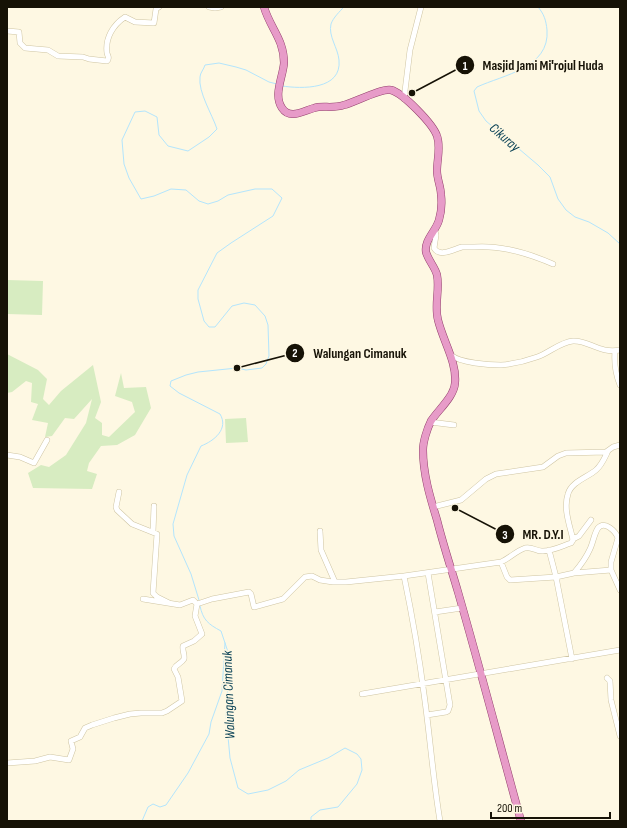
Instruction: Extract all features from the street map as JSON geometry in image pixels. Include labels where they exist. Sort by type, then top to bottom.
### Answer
[{"type":"main road","points":[[264,7],[282,46],[284,61],[283,73],[278,93],[279,102],[283,109],[292,114],[296,114],[318,107],[330,108],[343,106],[385,90],[395,91],[424,116],[434,128],[437,136],[439,144],[437,170],[438,181],[442,194],[441,210],[439,222],[428,241],[426,250],[437,275],[436,314],[455,372],[455,386],[451,394],[430,422],[423,448],[428,487],[433,507],[521,821]]},
{"type":"street","points":[[7,31],[19,32],[20,43],[25,48],[48,50],[58,56],[83,57],[108,61],[107,39],[118,22],[125,17],[135,22],[154,23],[156,9],[159,7]]},
{"type":"street","points":[[209,7],[221,7]]},
{"type":"street","points":[[404,99],[410,50],[421,7]]},
{"type":"street","points":[[435,231],[436,235],[434,248],[435,251],[441,253],[461,247],[479,246],[519,253],[553,264]]},
{"type":"street","points":[[448,351],[456,359],[483,364],[501,365],[537,357],[562,344],[573,341],[580,342],[602,350],[617,350],[614,364],[620,385]]},
{"type":"street","points":[[430,422],[454,425]]},
{"type":"street","points":[[7,455],[34,463],[47,440]]},
{"type":"street","points":[[433,507],[461,500],[486,479],[496,474],[543,467],[560,455],[566,453],[605,452],[618,446]]},
{"type":"street","points":[[573,539],[568,516],[568,492],[573,486],[597,469],[608,451]]},
{"type":"street","points":[[119,492],[116,507],[117,510],[132,524],[156,533],[157,535],[153,593],[157,597],[169,603]]},
{"type":"street","points":[[153,532],[154,506]]},
{"type":"street","points":[[198,604],[205,601],[249,592],[251,594],[254,607],[283,599],[305,577],[312,576],[320,580],[335,582],[404,576],[500,562],[524,548],[528,547],[541,551],[571,543],[573,539],[579,536],[591,520]]},
{"type":"street","points":[[574,573],[590,550],[598,529],[601,526],[608,527],[618,536],[611,562],[611,570],[620,590]]},
{"type":"street","points":[[320,531],[321,550],[335,582]]},
{"type":"street","points":[[549,550],[556,577],[572,659]]},
{"type":"street","points":[[614,552],[620,554]]},
{"type":"street","points":[[500,562],[506,576],[510,580],[556,577],[574,573],[611,570]]},
{"type":"street","points":[[427,715],[446,712],[448,711],[450,705],[428,573]]},
{"type":"street","points":[[404,576],[423,685],[440,821]]},
{"type":"street","points":[[143,599],[180,604],[193,600],[198,604]]},
{"type":"street","points":[[7,762],[35,761],[50,756],[69,760],[73,749],[71,741],[80,737],[86,727],[130,714],[162,713],[179,704],[182,701],[181,693],[174,669],[176,665],[183,660],[183,646],[194,642],[202,634],[195,616],[198,604]]},
{"type":"street","points":[[435,612],[462,608]]},
{"type":"street","points":[[362,694],[423,685],[620,650]]},
{"type":"street","points":[[607,678],[610,681],[610,700],[620,736]]},
{"type":"green space","points":[[7,280],[43,281],[42,315],[7,314]]},
{"type":"green space","points":[[7,354],[38,370],[47,379],[43,399],[49,405],[61,391],[93,365],[101,402],[95,418],[102,423],[102,435],[109,437],[135,412],[132,402],[115,396],[121,373],[124,388],[146,387],[151,408],[135,435],[117,445],[101,446],[89,463],[87,471],[97,474],[92,489],[33,488],[28,473],[41,465],[49,467],[66,455],[86,423],[92,399],[74,419],[65,418],[52,436],[45,437],[48,423],[32,420],[38,404],[31,402],[32,383],[26,381],[12,392],[7,393]]},
{"type":"green space","points":[[246,418],[248,442],[226,443],[225,419]]},
{"type":"waterway","name":"Walungan Cimanuk","points":[[282,86],[310,87],[328,82],[334,77],[338,70],[339,60],[330,28],[335,17],[344,7]]},
{"type":"waterway","name":"Cikuray","points":[[538,7],[544,17],[547,30],[546,43],[541,53],[533,62],[523,68],[477,87],[474,91],[479,111],[486,121],[550,177],[558,199],[566,210],[575,217],[589,222],[608,233],[620,244]]},
{"type":"waterway","name":"Walungan Cimanuk","points":[[199,600],[191,574],[174,536],[173,524],[187,475],[201,446],[215,438],[219,434],[223,425],[220,414],[179,393],[170,386],[171,381],[198,372],[237,368],[246,370],[262,368],[266,364],[269,356],[268,325],[265,316],[255,305],[244,303],[232,306],[215,327],[209,327],[204,321],[198,299],[198,290],[217,253],[273,216],[282,198],[272,189],[255,189],[228,195],[218,201],[208,204],[199,201],[186,190],[171,189],[154,196],[141,199],[129,178],[124,164],[122,140],[135,112],[145,111],[157,117],[159,135],[168,146],[188,151],[209,137],[217,129],[201,89],[200,76],[205,65],[219,63],[236,67],[246,70],[269,82],[277,84]]},
{"type":"waterway","name":"Walungan Cimanuk","points":[[200,606],[207,621],[221,631],[229,655],[226,715],[230,758],[238,788],[248,794],[268,790],[286,781],[299,770],[328,758],[345,748],[357,754],[361,759],[362,770],[357,784],[338,807],[320,810],[311,817],[311,821]]},
{"type":"waterway","points":[[142,821],[148,807],[153,804],[160,807],[166,805],[188,773],[209,734],[211,722],[222,691],[225,643]]},
{"type":"place","name":"Masjid Jami Mi'rojul Huda","points":[[412,93]]},
{"type":"place","name":"Walungan Cimanuk","points":[[237,368]]},
{"type":"place","name":"MR. D.Y.I","points":[[455,508]]}]
